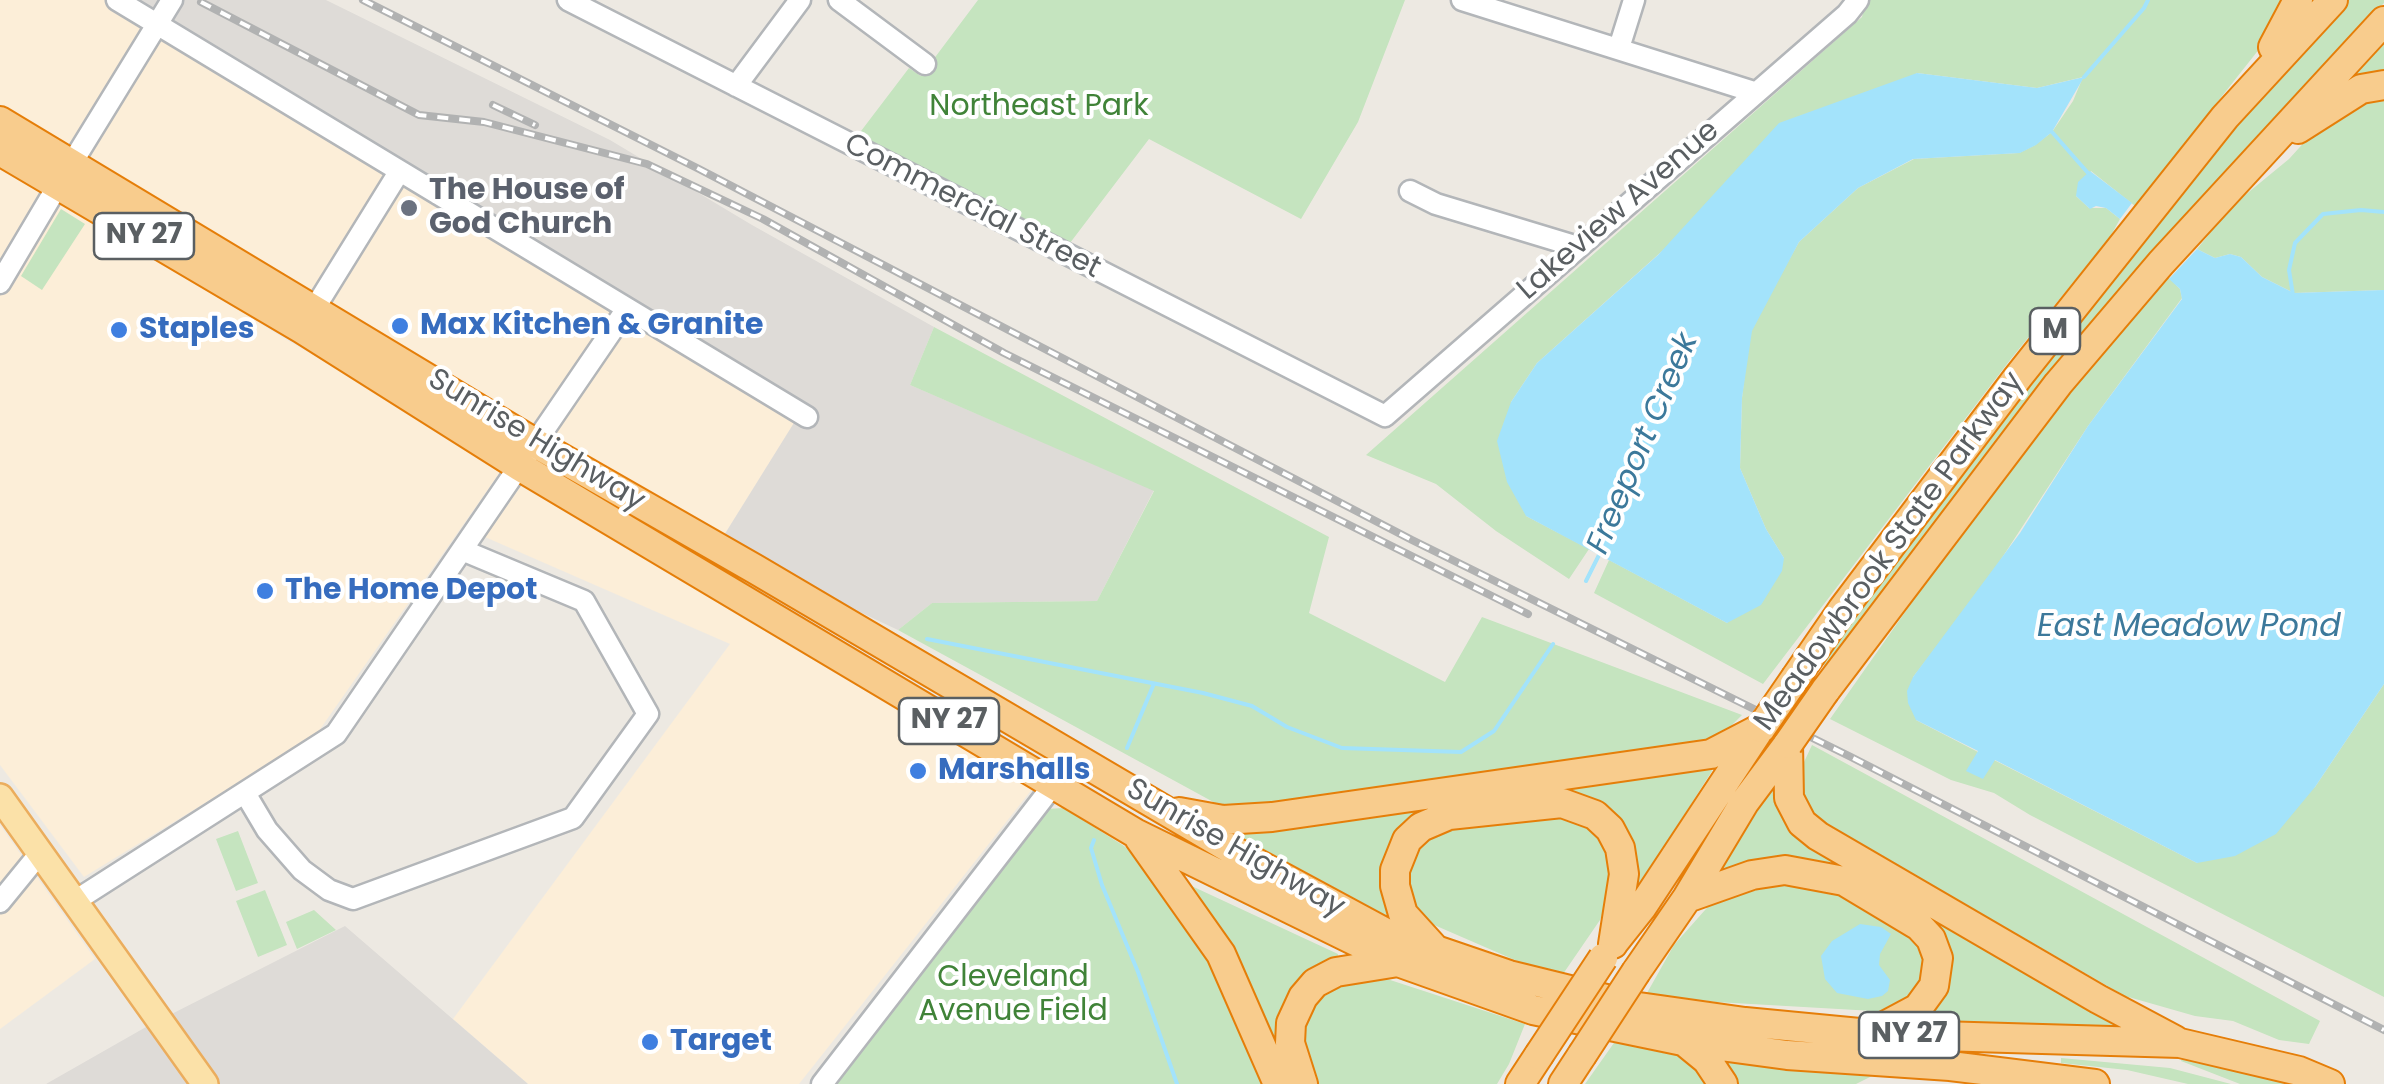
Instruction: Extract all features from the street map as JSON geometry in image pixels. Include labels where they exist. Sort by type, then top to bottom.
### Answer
[{"type":"highway","points":[[2241,99],[2291,19],[2298,0]]},
{"type":"highway","name":"Meadowbrook State Parkway","points":[[1520,1084],[1842,610],[2018,377],[2241,99],[2333,0]]},
{"type":"highway","name":"Meadowbrook State Parkway","points":[[1563,1084],[1744,804],[2058,384],[2162,263],[2384,21]]},
{"type":"highway","points":[[2271,144],[2361,89],[2384,85]]},
{"type":"highway","name":"Sunrise Highway","points":[[0,121],[65,174],[308,319],[1135,833],[1398,962],[1533,1010],[1684,1042],[1787,1055],[1950,1066],[2095,1084]]},
{"type":"highway","name":"Sunrise Highway","points":[[0,151],[65,174]]},
{"type":"highway","name":"Sunrise Highway","points":[[527,455],[756,569],[1348,914],[1437,952],[1510,975],[1639,1007],[1870,1034],[2180,1043],[2299,1071],[2330,1084]]},
{"type":"highway","points":[[1164,810],[1223,820],[1272,817],[1711,754],[1761,728]]},
{"type":"highway","points":[[1788,744],[1789,798],[1802,824],[2098,999],[2180,1043]]},
{"type":"highway","points":[[1437,952],[1403,914],[1395,886],[1396,870],[1407,840],[1421,827],[1449,814],[1562,803],[1595,814],[1610,828],[1620,848],[1624,874],[1608,951]]},
{"type":"highway","points":[[1135,833],[1221,954],[1278,1084]]},
{"type":"highway","points":[[1686,898],[1752,874],[1785,870],[1844,881],[1919,926],[1931,939],[1938,958],[1934,986],[1918,1008],[1870,1034]]},
{"type":"highway","points":[[1302,1084],[1290,1042],[1291,1023],[1303,996],[1315,983],[1336,972],[1398,962]]},
{"type":"highway","points":[[1684,1042],[1707,1060],[1723,1084]]},
{"type":"highway","points":[[1892,1084],[1950,1066]]},
{"type":"main road","points":[[0,797],[202,1083]]},
{"type":"street","points":[[118,0],[807,417]]},
{"type":"street","points":[[0,283],[172,0]]},
{"type":"street","name":"Commercial Street","points":[[568,0],[599,7],[736,86],[1377,412]]},
{"type":"street","points":[[736,86],[800,0]]},
{"type":"street","points":[[839,0],[925,64]]},
{"type":"street","points":[[1462,0],[1754,92]]},
{"type":"street","points":[[1619,48],[1634,0]]},
{"type":"street","name":"Lakeview Avenue","points":[[1377,412],[1385,416],[1847,14],[1858,0]]},
{"type":"street","points":[[308,319],[400,172]]},
{"type":"street","points":[[1410,191],[1436,204],[1578,247]]},
{"type":"street","points":[[75,902],[336,734],[626,310]]},
{"type":"street","points":[[245,793],[267,830],[302,870],[329,890],[353,899],[574,818],[648,714],[584,602],[462,550]]},
{"type":"street","points":[[822,1084],[1075,757]]},
{"type":"street","points":[[0,902],[40,853]]},
{"type":"shaded area","points":[[0,0],[107,0],[798,417],[718,545],[0,104]]},
{"type":"shaded area","points":[[107,0],[326,0],[610,140],[934,327],[910,385],[1154,490],[1097,601],[932,603],[898,630],[718,545],[797,418]]},
{"type":"shaded area","points":[[0,163],[287,340],[505,465],[316,735],[84,877],[0,765]]},
{"type":"shaded area","points":[[521,486],[749,617],[1033,788],[799,1084],[528,1084],[453,1019],[730,644],[485,537]]},
{"type":"shaded area","points":[[0,825],[95,959],[0,1029]]},
{"type":"shaded area","points":[[345,926],[528,1084],[46,1084],[146,1027]]},
{"type":"green space","name":"Northeast Park","points":[[978,0],[1405,0],[1358,122],[1301,219],[1149,139],[1070,243],[858,135],[909,68],[921,76]]},
{"type":"green space","points":[[1866,0],[2288,0],[2264,43],[2135,206],[2091,171],[2076,196],[2089,208],[2106,208],[2120,219],[2110,237],[2010,360],[1763,684],[1594,593],[1609,560],[1727,623],[1784,558],[1766,529],[1740,468],[1742,398],[1750,330],[1799,242],[1858,188],[1914,159],[2019,153],[2035,145],[2052,132],[2073,101],[2083,77],[2037,88],[1917,73],[1661,252],[1537,363],[1511,402],[1526,516],[1589,549],[1569,579],[1496,531],[1436,484],[1366,455],[1862,17]]},
{"type":"green space","points":[[2346,0],[2384,3],[2044,378],[1826,666],[1821,664],[2029,381],[2164,211]]},
{"type":"green space","points":[[2384,38],[2384,72],[2348,88],[2363,61]]},
{"type":"green space","points":[[2384,96],[2384,290],[2294,293],[2262,277],[2241,257],[2230,254],[2215,258],[2197,249],[2233,205],[2289,159],[2319,126]]},
{"type":"green space","points":[[61,209],[85,224],[42,290],[21,276]]},
{"type":"green space","points":[[2166,275],[2180,289],[2182,298],[2088,426],[1979,593],[1913,677],[1916,720],[1978,752],[1967,771],[1994,760],[2197,863],[2315,787],[2384,684],[2384,997],[1994,793],[1951,780],[1830,719],[1986,497]]},
{"type":"green space","points":[[934,327],[1329,537],[1309,613],[1445,682],[1482,617],[1742,715],[1719,738],[1228,810],[898,630],[932,603],[1097,601],[1154,491],[910,385]]},
{"type":"green space","points":[[1812,745],[2320,1021],[2309,1044],[2279,1040],[2233,1021],[2195,1016],[2125,996],[1827,825],[1806,805],[1797,777]]},
{"type":"green space","points":[[1709,764],[1712,771],[1623,911],[1595,803],[1425,815],[1394,908],[1387,916],[1343,897],[1230,833]]},
{"type":"green space","points":[[1783,769],[1787,809],[2119,1017],[2113,1028],[1919,1020],[1947,961],[1856,879],[1717,876]]},
{"type":"green space","name":"Cleveland Avenue Field","points":[[1064,808],[1124,846],[1171,889],[1217,960],[1273,1084],[830,1084],[1046,809]]},
{"type":"green space","points":[[1526,811],[1590,817],[1614,847],[1609,895],[1600,920],[1563,974],[1531,967],[1418,918],[1402,884],[1423,833]]},
{"type":"green space","points":[[238,831],[258,883],[236,891],[216,839]]},
{"type":"green space","points":[[1803,876],[1844,887],[1925,941],[1928,987],[1891,1012],[1716,1002],[1647,993],[1674,945],[1713,901],[1746,883]]},
{"type":"green space","points":[[1183,882],[1338,954],[1337,961],[1315,973],[1290,1075]]},
{"type":"green space","points":[[265,890],[287,945],[258,957],[236,901]]},
{"type":"green space","points":[[314,910],[336,930],[297,949],[286,922]]},
{"type":"green space","points":[[1384,978],[1525,1024],[1497,1084],[1314,1084],[1299,1049],[1303,1014],[1324,987]]},
{"type":"green space","points":[[1616,1040],[1689,1054],[1717,1084],[1585,1084]]},
{"type":"green space","points":[[2183,1057],[2299,1084],[2240,1084],[2181,1061]]},
{"type":"green space","points":[[2061,1058],[2170,1068],[2231,1084],[2188,1084],[2127,1070],[2061,1063]]},
{"type":"green space","points":[[1731,1060],[1876,1074],[1856,1084],[1733,1084],[1725,1064]]},
{"type":"water","points":[[1917,73],[2037,88],[2084,77],[2052,132],[2036,145],[2020,153],[1913,159],[1858,188],[1799,242],[1752,331],[1742,398],[1740,468],[1766,529],[1784,558],[1782,571],[1761,605],[1727,623],[1526,516],[1507,482],[1497,441],[1511,402],[1537,363],[1658,255],[1779,123]]},
{"type":"water","points":[[2090,171],[2132,203],[2120,219],[2106,208],[2090,209],[2076,196],[2078,182]]},
{"type":"water","name":"East Meadow Pond","points":[[2197,249],[2215,258],[2230,254],[2241,257],[2262,277],[2294,293],[2384,290],[2384,684],[2315,787],[2276,834],[2235,856],[2197,863],[1995,760],[1983,779],[1966,771],[1978,751],[1916,720],[1907,691],[1913,677],[2020,533],[2088,426],[2182,299],[2180,289],[2169,279]]},
{"type":"water","points":[[1860,924],[1881,927],[1891,934],[1880,954],[1879,965],[1890,980],[1888,991],[1868,999],[1837,993],[1825,979],[1821,956],[1832,941]]},
{"type":"waterway","points":[[2084,77],[2148,0]]},
{"type":"waterway","points":[[2052,132],[2088,173]]},
{"type":"waterway","points":[[2293,295],[2289,270],[2295,243],[2323,214],[2384,212]]},
{"type":"waterway","name":"Freeport Creek","points":[[1586,581],[1601,551]]},
{"type":"waterway","name":"Freeport Creek","points":[[927,639],[1203,693],[1252,706],[1287,727],[1342,748],[1461,752],[1494,731],[1553,644]]},
{"type":"waterway","points":[[1127,748],[1153,686]]},
{"type":"waterway","points":[[1094,840],[1091,848],[1102,885],[1138,972],[1177,1084]]},
{"type":"railway","points":[[363,0],[699,169],[1412,540],[1851,757],[2384,1030]]},
{"type":"railway","points":[[201,2],[419,115],[484,122],[647,164],[763,219],[1004,353],[1528,614]]},
{"type":"railway","points":[[493,105],[535,125]]},
{"type":"place","name":"The House of God Church","points":[[409,208]]},
{"type":"place","name":"Max Kitchen & Granite","points":[[400,326]]},
{"type":"place","name":"Staples","points":[[119,330]]},
{"type":"place","name":"The Home Depot","points":[[265,591]]},
{"type":"place","name":"Marshalls","points":[[918,771]]},
{"type":"place","name":"Target","points":[[650,1042]]}]
